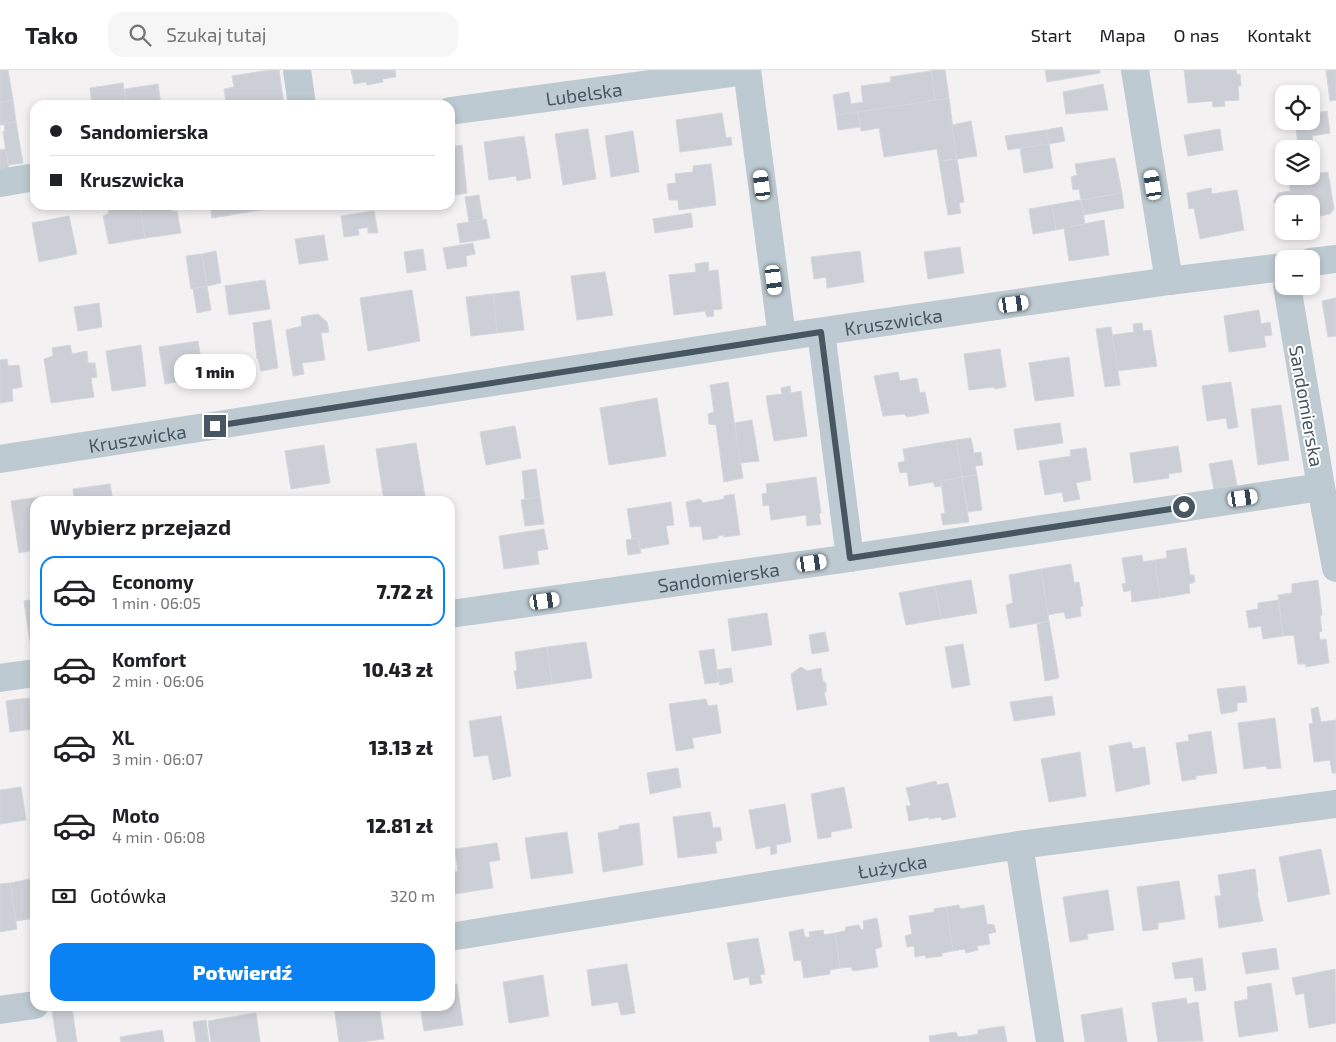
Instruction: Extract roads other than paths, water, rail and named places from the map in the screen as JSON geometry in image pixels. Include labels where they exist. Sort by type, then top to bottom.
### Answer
[{"type":"street","points":[[297,70],[301,100]]},
{"type":"street","points":[[747,70],[782,338]]},
{"type":"street","name":"Lubelska","points":[[455,110],[747,70]]},
{"type":"street","points":[[1134,70],[1169,281]]},
{"type":"street","points":[[0,183],[30,178]]},
{"type":"street","points":[[1320,261],[1336,259]]},
{"type":"street","name":"Kruszwicka","points":[[0,459],[821,332],[1275,267]]},
{"type":"street","name":"Sandomierska","points":[[455,613],[850,558],[1321,487],[1289,295]]},
{"type":"street","points":[[821,332],[850,558]]},
{"type":"street","points":[[1321,487],[1336,568]]},
{"type":"street","points":[[0,678],[30,674]]},
{"type":"street","name":"Łużycka","points":[[455,936],[1019,845],[1336,804]]},
{"type":"street","points":[[1019,845],[1050,1042]]},
{"type":"street","points":[[0,1010],[30,1005]]}]
